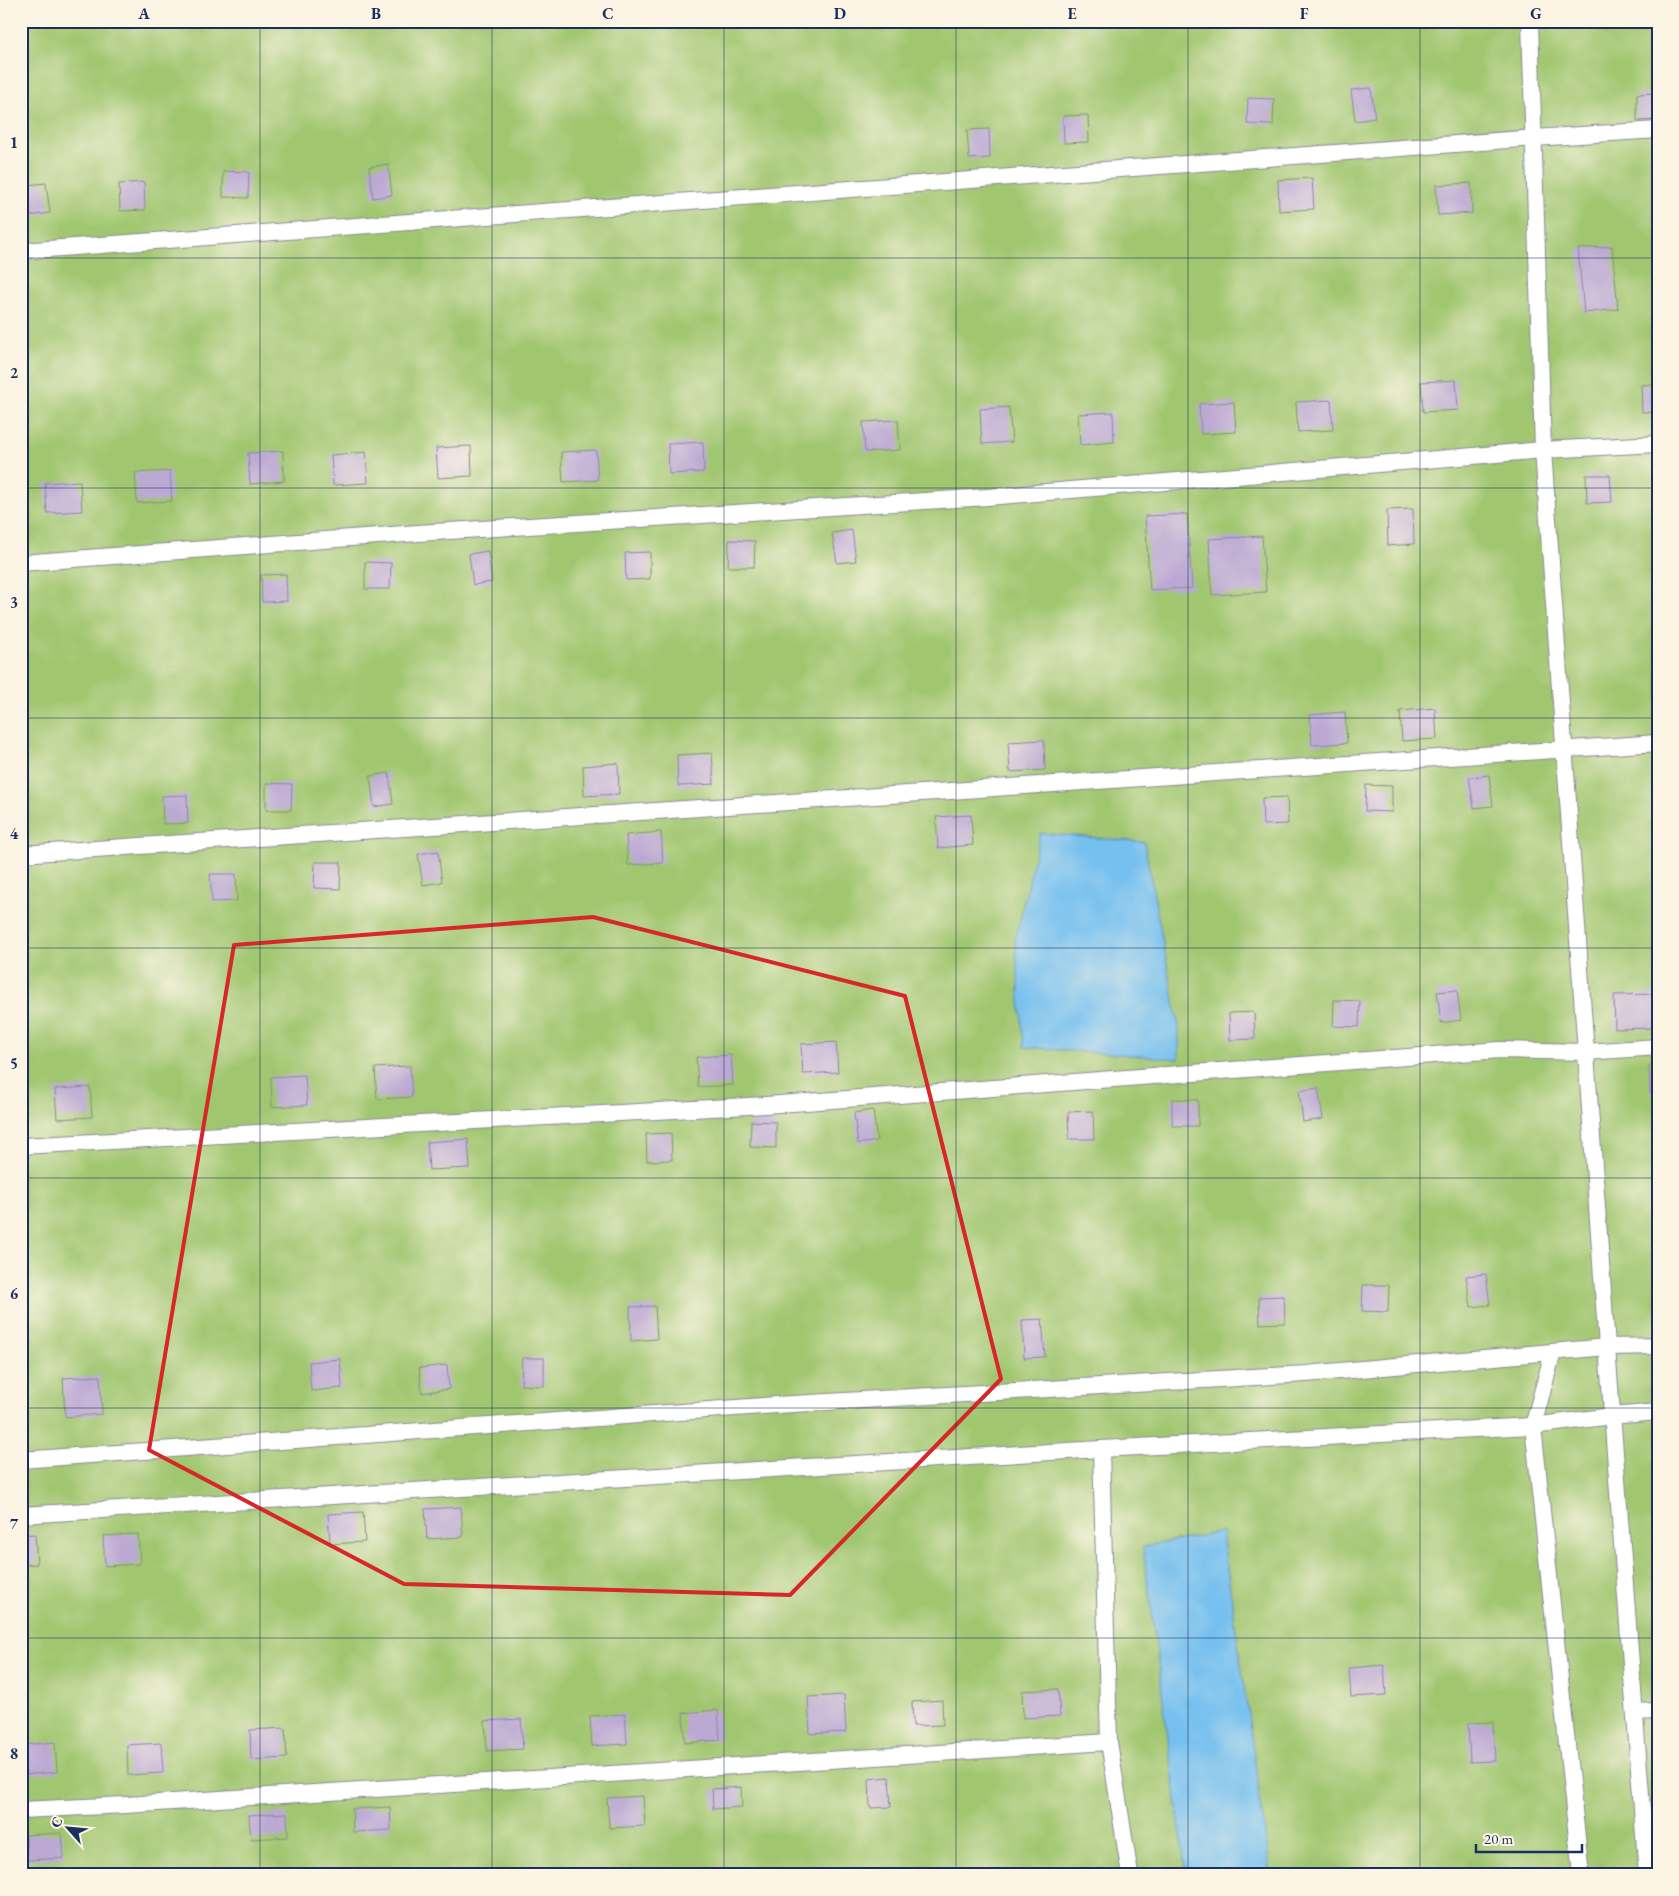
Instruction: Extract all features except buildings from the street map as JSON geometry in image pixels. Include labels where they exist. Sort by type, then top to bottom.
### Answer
[{"type":"lane","points":[[1530,21],[1543,450],[1647,1875]]},
{"type":"lane","points":[[21,252],[1658,130]]},
{"type":"lane","points":[[21,563],[418,533],[988,497],[1543,450],[1658,444]]},
{"type":"lane","points":[[21,854],[1658,743]]},
{"type":"lane","points":[[21,1146],[766,1105],[1500,1050],[1586,1052],[1658,1047]]},
{"type":"lane","points":[[21,1460],[766,1405],[1306,1374],[1607,1347],[1658,1346]]},
{"type":"lane","points":[[1554,1352],[1533,1426],[1581,1875]]},
{"type":"lane","points":[[21,1514],[1101,1449],[1533,1426],[1658,1412]]},
{"type":"lane","points":[[1101,1449],[1109,1742],[1130,1875]]},
{"type":"lane","points":[[1635,1712],[1658,1711]]},
{"type":"lane","points":[[21,1810],[126,1805],[1109,1742]]},
{"type":"highlighted area","points":[[593,917],[905,996],[1001,1379],[790,1595],[404,1584],[149,1450],[234,945]]},
{"type":"green space","points":[[21,21],[1658,21],[1658,1875],[21,1875]]},
{"type":"water","points":[[1040,833],[1144,842],[1179,1027],[1179,1059],[1024,1047],[1015,941]]},
{"type":"water","points":[[1222,1532],[1271,1875],[1186,1875],[1143,1547]]}]
